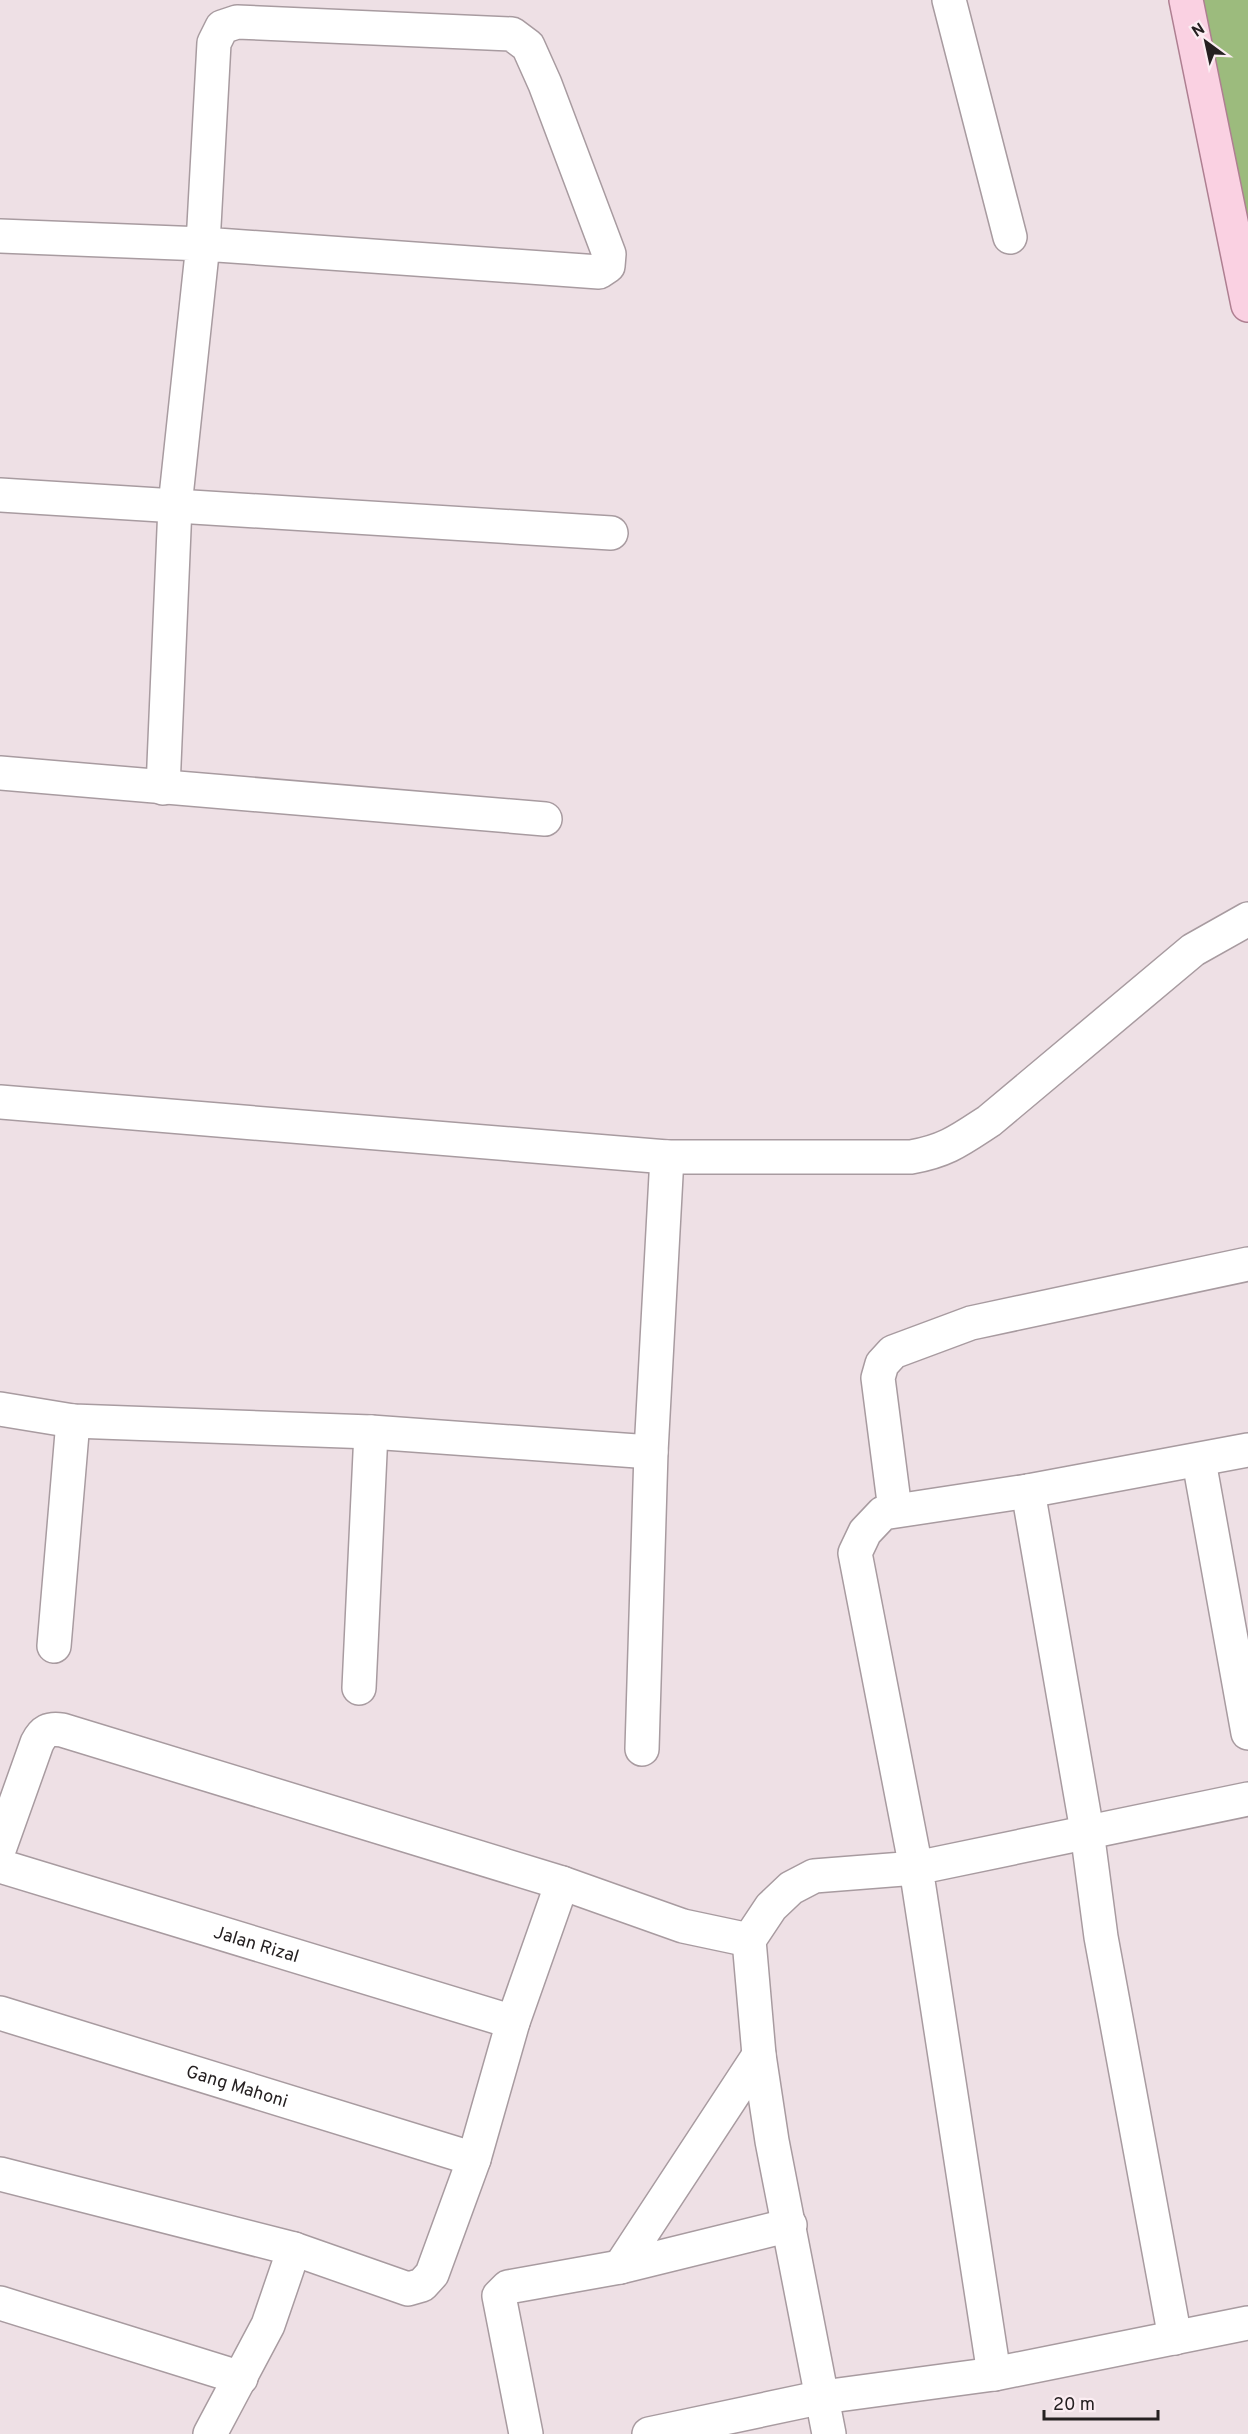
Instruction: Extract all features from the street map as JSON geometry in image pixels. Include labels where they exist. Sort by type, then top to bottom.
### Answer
[{"type":"main road","points":[[1186,0],[1248,305]]},
{"type":"street","points":[[949,0],[1010,237]]},
{"type":"street","points":[[0,236],[203,244],[599,272],[608,266],[609,254],[545,84],[528,46],[512,33],[237,22],[222,27],[214,43],[203,244],[175,506],[163,788]]},
{"type":"street","points":[[0,495],[611,533]]},
{"type":"street","points":[[0,773],[545,819]]},
{"type":"street","points":[[0,1102],[667,1157],[911,1156],[935,1152],[957,1142],[988,1121],[1193,950],[1248,919]]},
{"type":"street","points":[[642,1749],[651,1452],[667,1157]]},
{"type":"street","points":[[895,1510],[878,1378],[882,1364],[892,1352],[971,1323],[1248,1264]]},
{"type":"street","points":[[0,1409],[73,1421],[371,1432],[651,1452]]},
{"type":"street","points":[[54,1646],[73,1421]]},
{"type":"street","points":[[359,1688],[371,1432]]},
{"type":"street","points":[[994,2374],[916,1868],[855,1553],[865,1532],[883,1513],[1028,1491],[1199,1461],[1248,1450]]},
{"type":"street","points":[[1199,1461],[1248,1733]]},
{"type":"street","points":[[1028,1491],[1087,1831],[1101,1937],[1175,2338]]},
{"type":"street","points":[[0,1847],[37,1743],[45,1731],[52,1728],[562,1883],[682,1926],[741,1938]]},
{"type":"street","points":[[741,1938],[791,1888],[814,1876],[916,1868],[1248,1799]]},
{"type":"street","name":"Jalan Rizal","points":[[0,1866],[513,2022]]},
{"type":"street","points":[[0,2174],[294,2249],[408,2289],[422,2285],[432,2274],[474,2159],[513,2022],[562,1883]]},
{"type":"street","points":[[741,1938],[772,2141],[829,2434]]},
{"type":"street","name":"Gang Mahoni","points":[[0,2013],[474,2159]]},
{"type":"street","points":[[620,2267],[759,2055]]},
{"type":"street","points":[[526,2434],[499,2296],[508,2287],[620,2267],[790,2225]]},
{"type":"street","points":[[210,2434],[268,2325],[294,2249]]},
{"type":"street","points":[[0,2303],[241,2378]]},
{"type":"street","points":[[649,2434],[823,2397],[994,2374],[1248,2323]]},
{"type":"green space","points":[[1184,0],[1248,0],[1248,313]]}]
